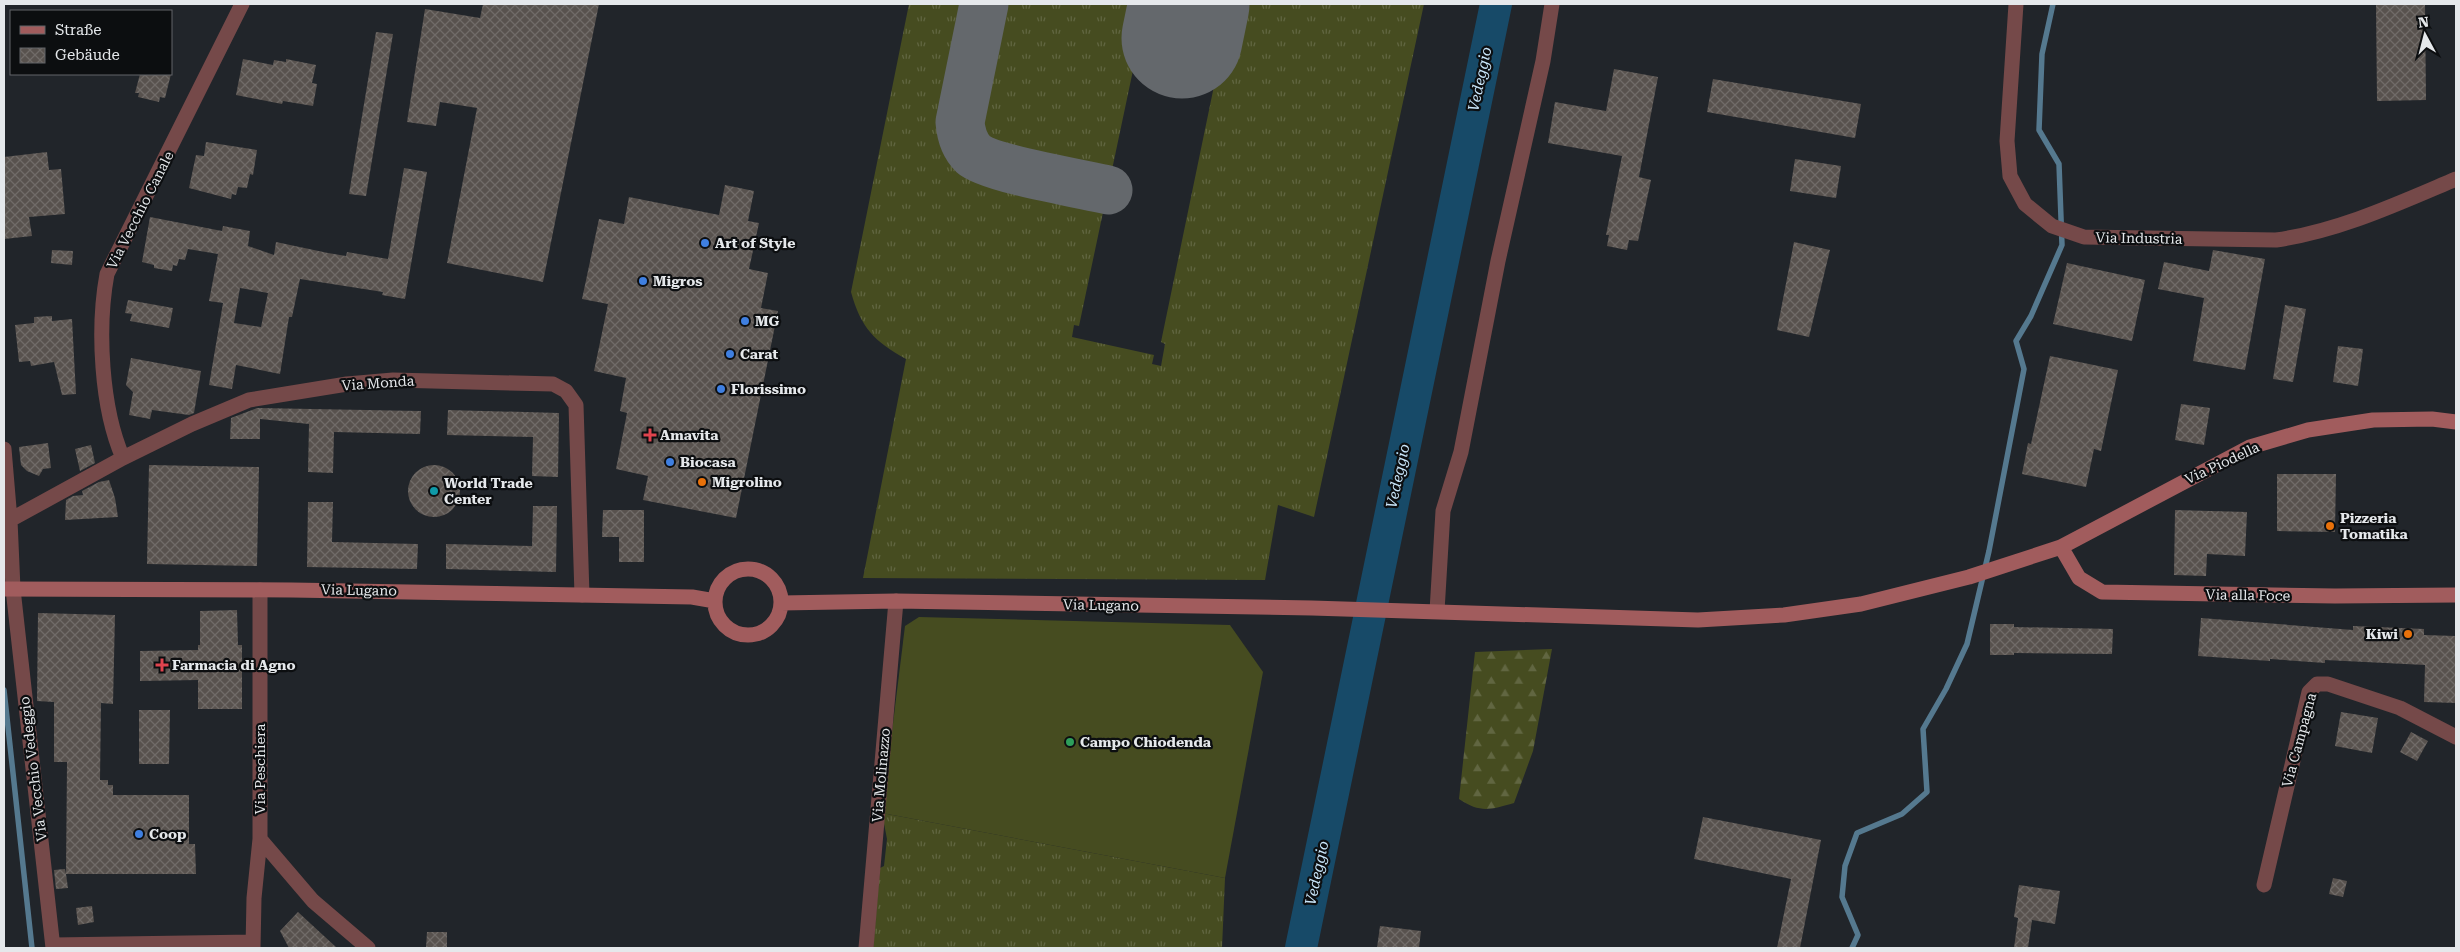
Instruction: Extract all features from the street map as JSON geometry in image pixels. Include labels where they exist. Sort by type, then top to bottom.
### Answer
[{"type":"main road","name":"Via Piodella","points":[[1969,577],[2060,547],[2250,448],[2308,430],[2372,420],[2432,419],[2456,422]]},
{"type":"main road","name":"Via alla Foce","points":[[2060,547],[2079,578],[2102,592],[2315,596],[2456,595]]},
{"type":"main road","points":[[742,569],[754,569],[771,578],[781,594],[782,603],[779,614],[768,628],[753,635],[742,635],[731,631],[722,623],[716,613],[715,602],[717,590],[723,580],[732,573],[742,569]]},
{"type":"main road","name":"Via Lugano","points":[[782,603],[896,601],[1420,610],[1698,620],[1784,615],[1861,604],[1969,577]]},
{"type":"main road","name":"Via Lugano","points":[[9,589],[260,590],[692,597],[715,602]]},
{"type":"street","name":"Via Vecchio Canale","points":[[123,458],[113,435],[101,341],[102,302],[107,274],[242,4]]},
{"type":"street","points":[[1437,611],[1443,511],[1461,452],[1498,261],[1543,61],[1552,4]]},
{"type":"street","name":"Via Industria","points":[[2016,4],[2007,140],[2010,176],[2025,204],[2052,226],[2084,237],[2276,240],[2306,236],[2361,219],[2456,179]]},
{"type":"street","name":"Via Monda","points":[[10,520],[123,458],[192,424],[249,400],[347,384],[393,380],[553,384],[566,391],[576,405],[582,595]]},
{"type":"street","name":"Via Vecchio Vedeggio","points":[[4,450],[10,520],[9,589],[53,947]]},
{"type":"street","name":"Via Peschiera","points":[[252,945],[254,898],[260,839],[260,590]]},
{"type":"street","name":"Via Molinazzo","points":[[866,948],[896,601]]},
{"type":"street","name":"Via Campagna","points":[[2264,885],[2309,692],[2312,687],[2317,684],[2328,684],[2380,700],[2456,737]]},
{"type":"street","points":[[260,839],[314,901],[368,948]]},
{"type":"street","points":[[53,947],[252,945]]},
{"type":"green space","points":[[909,4],[1147,4],[1079,326],[1074,325],[1072,337],[1154,355],[1152,364],[1161,366],[1165,344],[1161,342],[1231,4],[1424,4],[1314,517],[1278,505],[1265,580],[863,578],[906,359],[885,346],[870,332],[859,315],[851,292]]},
{"type":"green space","name":"Campo Chiodenda","points":[[919,617],[1230,625],[1263,672],[1225,878],[882,813],[905,626]]},
{"type":"green space","points":[[1552,649],[1533,751],[1514,803],[1492,809],[1473,807],[1459,799],[1475,652]]},
{"type":"green space","points":[[882,813],[1225,878],[1222,948],[873,948],[880,868],[884,866],[887,839]]},
{"type":"building","points":[[483,4],[599,4],[543,282],[447,263],[477,108],[440,102],[436,126],[407,122],[425,9],[480,18]]},
{"type":"building","points":[[2376,4],[2425,4],[2426,100],[2377,101]]},
{"type":"building","points":[[376,32],[393,34],[366,196],[349,194]]},
{"type":"building","points":[[243,59],[273,65],[274,60],[286,62],[286,59],[316,65],[312,83],[317,84],[313,106],[283,101],[282,104],[236,95]]},
{"type":"building","points":[[1614,69],[1658,77],[1639,177],[1651,180],[1638,241],[1629,240],[1627,250],[1607,246],[1609,235],[1606,235],[1622,156],[1548,143],[1555,102],[1606,111]]},
{"type":"building","points":[[140,75],[171,75],[165,98],[160,97],[159,102],[138,97],[139,93],[135,93]]},
{"type":"building","points":[[1713,79],[1861,104],[1855,138],[1707,112]]},
{"type":"building","points":[[206,142],[257,150],[253,175],[250,174],[247,188],[238,187],[236,195],[232,194],[231,199],[189,188],[196,155],[204,156]]},
{"type":"building","points":[[47,152],[49,170],[61,169],[65,214],[29,217],[32,236],[4,239],[4,157]]},
{"type":"building","points":[[1795,159],[1841,166],[1836,198],[1790,191]]},
{"type":"building","points":[[404,168],[427,172],[405,299],[382,295],[383,292],[300,279],[292,317],[289,317],[280,374],[236,365],[232,389],[209,385],[223,303],[209,301],[218,254],[188,249],[185,260],[179,259],[177,266],[173,265],[172,271],[154,268],[154,265],[142,262],[150,217],[222,231],[223,226],[250,231],[248,246],[274,255],[276,242],[346,256],[347,252],[388,259]],"holes":[[[240,288],[268,293],[261,327],[234,323]]]},
{"type":"building","points":[[725,185],[754,191],[748,221],[759,223],[749,269],[768,273],[761,308],[778,311],[736,518],[643,500],[648,476],[616,469],[627,413],[620,411],[626,378],[594,371],[608,304],[582,299],[599,219],[624,224],[629,197],[719,215]]},
{"type":"building","points":[[1794,242],[1830,250],[1809,337],[1777,330]]},
{"type":"building","points":[[52,250],[73,251],[72,265],[51,263]]},
{"type":"building","points":[[2213,250],[2265,259],[2245,370],[2193,361],[2204,298],[2158,289],[2164,262],[2209,271]]},
{"type":"building","points":[[2067,263],[2145,280],[2132,341],[2053,324]]},
{"type":"building","points":[[128,300],[173,308],[169,328],[130,321],[132,314],[125,313]]},
{"type":"building","points":[[2285,305],[2306,309],[2293,382],[2273,379]]},
{"type":"building","points":[[52,316],[52,321],[72,319],[76,394],[62,395],[54,362],[31,366],[30,361],[19,362],[15,325],[34,323],[34,317]]},
{"type":"building","points":[[2338,346],[2363,349],[2358,386],[2333,382]]},
{"type":"building","points":[[2050,356],[2118,370],[2101,451],[2094,449],[2086,487],[2022,474],[2028,443],[2031,444]]},
{"type":"building","points":[[131,358],[201,371],[194,413],[189,415],[152,410],[150,419],[129,415],[133,392],[126,385]]},
{"type":"building","points":[[2181,404],[2210,408],[2204,445],[2175,440]]},
{"type":"building","points":[[257,408],[421,411],[420,434],[334,432],[333,473],[308,472],[309,424],[260,419],[260,439],[230,439],[231,418]]},
{"type":"building","points":[[448,410],[559,413],[558,477],[532,476],[533,437],[447,435]]},
{"type":"building","points":[[48,443],[51,468],[43,469],[39,476],[27,471],[21,465],[19,447]]},
{"type":"building","points":[[91,445],[95,463],[80,471],[75,449]]},
{"type":"building","points":[[149,465],[259,467],[257,566],[147,564]]},
{"type":"building","name":"World Trade Center","points":[[434,465],[444,467],[452,473],[458,481],[460,491],[458,501],[452,509],[444,515],[434,517],[424,515],[416,509],[410,501],[408,491],[410,481],[416,473],[424,467]]},
{"type":"building","points":[[2277,474],[2336,474],[2335,532],[2277,531]]},
{"type":"building","points":[[109,480],[115,498],[118,517],[65,520],[66,500],[73,496],[83,495],[82,491],[99,482]]},
{"type":"building","points":[[308,502],[333,502],[332,542],[418,544],[417,569],[307,567]]},
{"type":"building","points":[[533,506],[557,506],[556,572],[446,569],[446,544],[532,546]]},
{"type":"building","points":[[603,510],[644,510],[644,562],[619,562],[619,537],[602,537]]},
{"type":"building","points":[[2175,510],[2247,512],[2245,556],[2207,554],[2206,576],[2174,575]]},
{"type":"building","points":[[237,610],[238,645],[242,645],[242,709],[198,709],[198,680],[140,681],[140,651],[198,650],[198,645],[200,645],[200,611]]},
{"type":"building","points":[[38,613],[115,615],[113,704],[101,703],[100,780],[108,780],[108,785],[113,785],[113,795],[189,795],[189,844],[195,844],[196,874],[66,874],[67,762],[54,762],[54,702],[37,701]]},
{"type":"building","points":[[2201,618],[2353,630],[2353,626],[2424,629],[2424,635],[2456,636],[2456,703],[2424,702],[2425,665],[2325,660],[2325,663],[2270,659],[2270,661],[2198,656]]},
{"type":"building","points":[[1990,624],[2014,624],[2014,627],[2113,629],[2112,654],[2014,653],[2014,655],[1990,655]]},
{"type":"building","points":[[139,710],[170,710],[169,764],[139,764]]},
{"type":"building","points":[[2341,712],[2378,718],[2372,753],[2335,746]]},
{"type":"building","points":[[2411,732],[2428,741],[2417,761],[2400,752]]},
{"type":"building","points":[[1703,817],[1821,840],[1800,948],[1777,948],[1791,879],[1694,859]]},
{"type":"building","points":[[65,869],[68,888],[56,889],[54,870]]},
{"type":"building","points":[[2333,878],[2347,881],[2343,897],[2329,894]]},
{"type":"building","points":[[2019,885],[2060,891],[2055,924],[2032,920],[2028,948],[2014,948],[2018,918],[2014,917]]},
{"type":"building","points":[[92,906],[94,922],[78,925],[76,908]]},
{"type":"building","points":[[298,912],[337,948],[289,948],[280,931]]},
{"type":"building","points":[[1380,926],[1421,931],[1419,948],[1377,948]]},
{"type":"building","points":[[427,932],[447,932],[447,948],[426,948]]},
{"type":"waterway","name":"Vedeggio","points":[[1301,948],[1496,4]]},
{"type":"waterway","points":[[1852,948],[1858,935],[1842,897],[1845,866],[1857,833],[1902,814],[1927,792],[1923,729],[1946,689],[1967,644],[1989,551],[2024,369],[2016,341],[2031,316],[2062,245],[2059,164],[2039,130],[2042,54],[2053,4]]},
{"type":"waterway","points":[[4,690],[32,948]]},
{"type":"taxiway","points":[[984,4],[960,122],[962,135],[967,147],[973,154],[997,165],[1108,190]]},
{"type":"runway","points":[[1182,38],[1189,4]]},
{"type":"place","name":"Art of Style","points":[[705,243]]},
{"type":"place","name":"Migros","points":[[643,281]]},
{"type":"place","name":"MG","points":[[745,321]]},
{"type":"place","name":"Carat","points":[[730,354]]},
{"type":"place","name":"Florissimo","points":[[721,389]]},
{"type":"place","name":"Amavita","points":[[650,435]]},
{"type":"place","name":"Biocasa","points":[[670,462]]},
{"type":"place","name":"Migrolino","points":[[702,482]]},
{"type":"place","name":"World Trade Center","points":[[434,491]]},
{"type":"place","name":"Pizzeria Tomatika","points":[[2330,526]]},
{"type":"place","name":"Kiwi","points":[[2408,634]]},
{"type":"place","name":"Farmacia di Agno","points":[[162,665]]},
{"type":"place","name":"Campo Chiodenda","points":[[1070,742]]},
{"type":"place","name":"Coop","points":[[139,834]]}]
